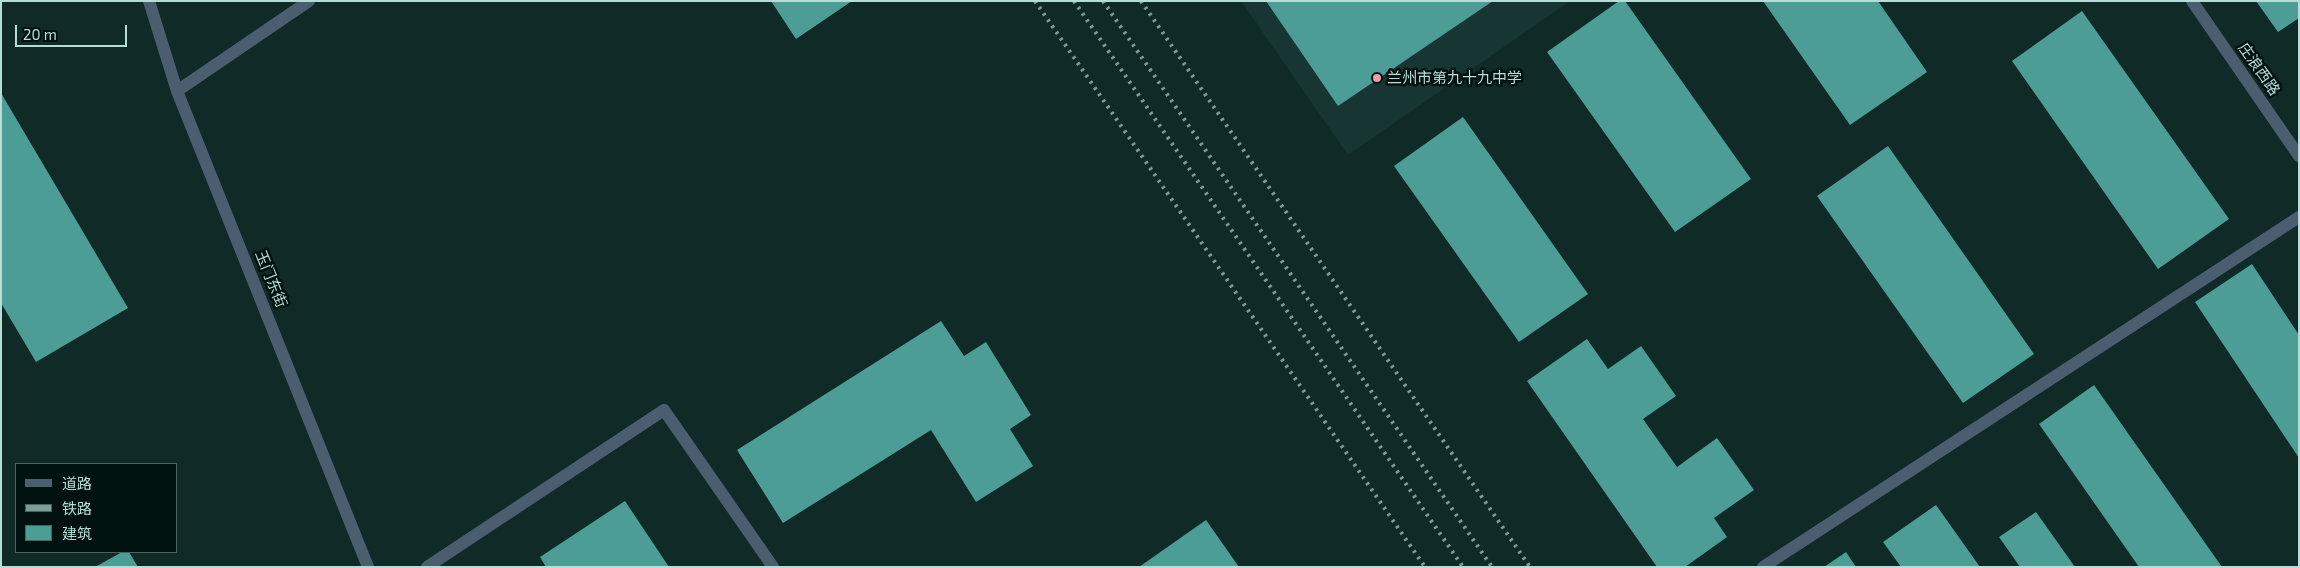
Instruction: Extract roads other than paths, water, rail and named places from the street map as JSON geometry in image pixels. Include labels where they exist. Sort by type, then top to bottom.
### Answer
[{"type":"street","name":"玉门东街","points":[[148,1],[177,91],[368,567]]},
{"type":"street","points":[[177,91],[309,1]]},
{"type":"street","name":"庄浪西路","points":[[2192,1],[2299,156]]},
{"type":"street","points":[[1763,567],[2299,217]]},
{"type":"street","points":[[427,567],[664,410],[773,567]]},
{"type":"railway","points":[[1035,1],[1425,567]]},
{"type":"railway","points":[[1074,1],[1463,567]]},
{"type":"railway","points":[[1103,1],[1492,567]]},
{"type":"railway","points":[[1141,1],[1530,567]]},
{"type":"place","name":"兰州市第九十九中学","points":[[1377,78]]}]
